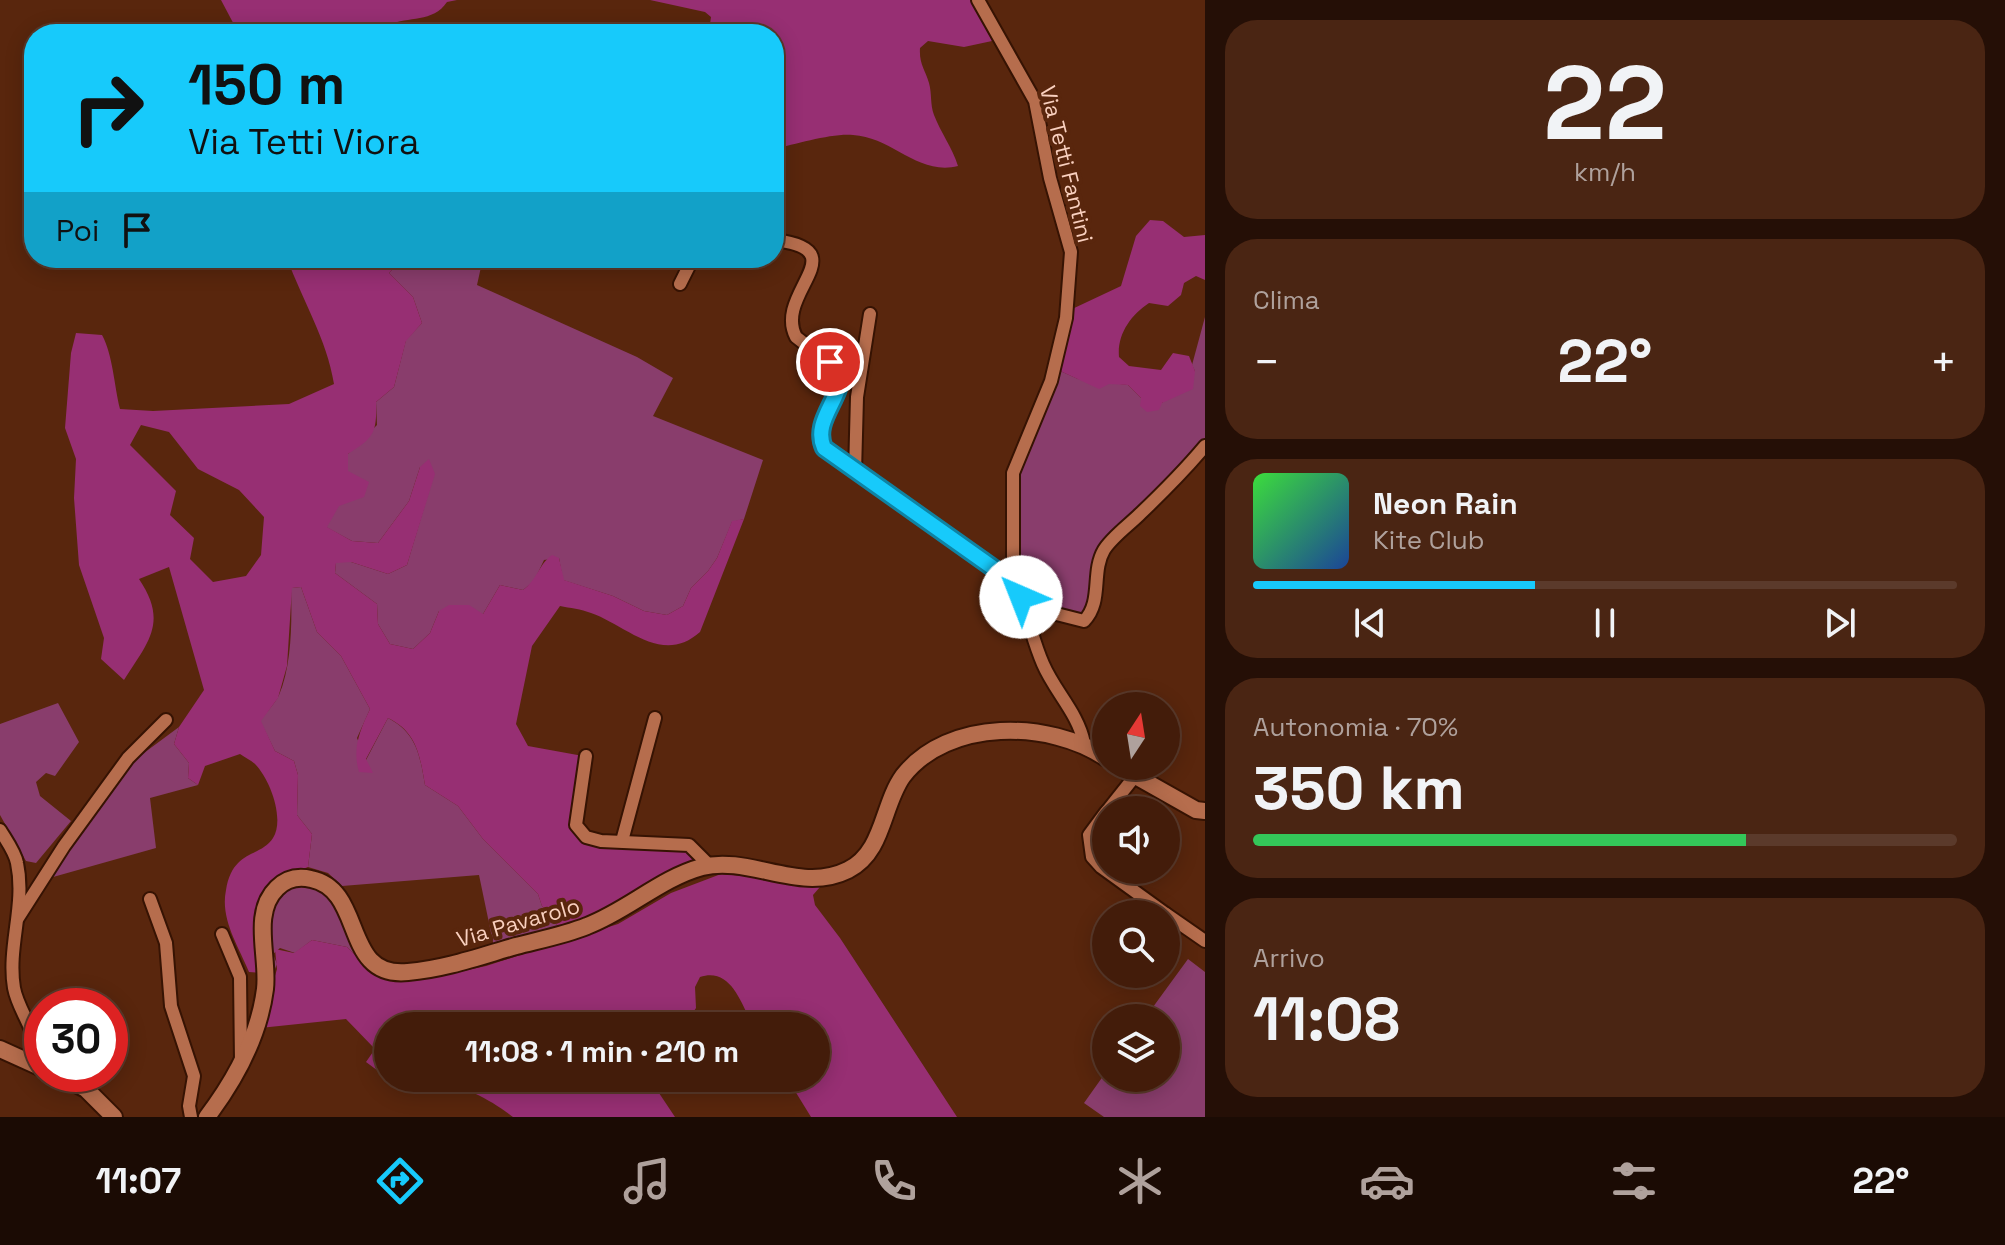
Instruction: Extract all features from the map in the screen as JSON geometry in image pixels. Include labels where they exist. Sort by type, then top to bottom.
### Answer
[{"type":"street","name":"Via Tetti Fantini","points":[[978,0],[1035,101],[1050,178],[1071,252],[1066,318],[1051,381],[1013,473],[1013,582]]},
{"type":"street","points":[[784,242],[803,245],[812,259],[812,268],[789,318],[796,337],[841,372],[841,381],[819,438],[824,448],[1013,582],[1025,606],[1043,664],[1081,730],[1084,743],[1092,748]]},
{"type":"street","points":[[680,284],[688,268]]},
{"type":"street","points":[[855,472],[856,409],[870,314]]},
{"type":"street","points":[[1025,606],[1084,621],[1091,614],[1097,568],[1105,548],[1183,473],[1205,446]]},
{"type":"street","points":[[622,841],[655,718]]},
{"type":"street","points":[[18,918],[64,846],[128,758],[166,720]]},
{"type":"street","name":"Via Pavarolo","points":[[207,1117],[229,1089],[248,1048],[265,990],[262,917],[268,899],[290,879],[304,877],[320,881],[335,890],[348,910],[355,936],[368,959],[379,967],[404,973],[447,966],[588,926],[683,875],[711,867],[728,866],[797,878],[826,877],[849,870],[873,846],[902,778],[918,760],[935,748],[971,733],[1041,734],[1084,743]]},
{"type":"street","points":[[586,756],[576,825],[586,837],[689,845],[711,867]]},
{"type":"street","points":[[1119,796],[1132,780]]},
{"type":"street","points":[[1142,780],[1196,810],[1205,811]]},
{"type":"street","points":[[0,830],[17,861],[18,918],[13,955],[15,990],[24,1012]]},
{"type":"street","points":[[1092,831],[1089,835],[1092,857]]},
{"type":"street","points":[[1122,884],[1146,900]]},
{"type":"street","points":[[150,899],[166,943],[173,1015],[194,1076],[189,1106],[191,1117]]},
{"type":"street","points":[[1180,924],[1205,941]]},
{"type":"street","points":[[222,934],[240,977],[241,1064]]},
{"type":"street","points":[[0,1049],[24,1060]]},
{"type":"street","points":[[89,1092],[114,1117]]},
{"type":"shaded area","points":[[221,0],[457,0],[447,2],[428,16],[391,24],[234,24]]},
{"type":"shaded area","points":[[650,0],[973,0],[992,41],[964,47],[928,41],[920,48],[934,115],[958,166],[930,166],[880,142],[853,135],[825,137],[784,147],[784,24],[710,24],[711,17],[705,12]]},
{"type":"shaded area","points":[[1150,220],[1163,221],[1184,237],[1205,235],[1205,280],[1196,276],[1184,283],[1181,295],[1168,306],[1149,303],[1136,313],[1123,333],[1119,357],[1129,366],[1161,370],[1173,353],[1189,356],[1195,371],[1193,389],[1162,403],[1159,410],[1147,412],[1140,406],[1141,398],[1128,385],[1109,384],[1099,389],[1056,369],[1070,310],[1121,286],[1136,236]]},
{"type":"shaded area","points":[[291,268],[393,268],[389,273],[413,297],[422,323],[406,341],[394,387],[376,402],[372,434],[348,454],[348,471],[369,482],[364,497],[339,506],[327,527],[352,541],[378,543],[409,501],[420,467],[429,459],[435,474],[407,565],[388,574],[351,562],[336,563],[335,573],[377,604],[378,624],[390,644],[413,649],[430,633],[439,611],[449,605],[469,605],[483,614],[500,585],[523,590],[552,555],[559,558],[564,580],[613,596],[644,611],[667,615],[683,606],[691,588],[717,558],[732,521],[744,519],[700,632],[686,641],[672,645],[658,644],[591,613],[560,606],[532,646],[516,724],[528,746],[583,756],[578,834],[688,847],[703,862],[589,921],[561,930],[542,906],[538,894],[483,839],[458,806],[425,785],[416,746],[398,724],[388,718],[366,759],[373,773],[359,772],[357,747],[370,709],[341,656],[317,632],[301,587],[292,588],[287,666],[278,698],[261,721],[275,751],[294,761],[298,775],[297,815],[312,834],[308,867],[265,896],[261,973],[249,972],[228,922],[226,890],[234,867],[273,838],[277,810],[261,771],[240,754],[205,766],[198,785],[188,778],[189,763],[174,744],[179,727],[204,690],[169,567],[139,579],[148,594],[154,620],[141,654],[124,680],[101,659],[104,638],[79,565],[74,498],[76,459],[65,428],[71,353],[76,333],[102,335],[111,361],[120,409],[153,411],[289,404],[334,384],[320,335]],"holes":[[[141,425],[169,432],[198,469],[239,490],[264,517],[261,555],[246,576],[213,582],[190,559],[194,538],[170,515],[176,491],[130,445]]]},
{"type":"shaded area","points":[[394,268],[481,268],[477,285],[637,357],[673,378],[653,416],[763,460],[744,519],[732,522],[717,558],[691,588],[683,606],[667,615],[644,611],[613,596],[563,580],[559,558],[544,560],[534,581],[523,590],[500,585],[483,614],[439,611],[430,633],[413,649],[390,644],[378,624],[377,604],[335,573],[336,562],[351,562],[388,574],[407,565],[434,474],[420,467],[409,501],[378,543],[352,541],[326,527],[342,492],[348,454],[377,425],[376,402],[394,387],[406,340],[422,323],[413,297],[389,273]]},
{"type":"shaded area","points":[[1205,317],[1205,444],[1104,547],[1084,620],[1026,606],[1014,566],[1012,491],[1056,369],[1078,379],[1128,385],[1141,398],[1162,403],[1195,371],[1192,365]]},
{"type":"shaded area","points":[[301,587],[317,632],[341,656],[370,709],[357,738],[366,760],[388,718],[398,724],[416,746],[425,785],[458,806],[483,839],[538,894],[542,906],[561,930],[494,947],[479,875],[342,886],[328,873],[308,867],[312,834],[297,815],[298,775],[294,761],[275,751],[260,721],[277,698],[283,683],[290,642],[291,588]]},
{"type":"shaded area","points":[[58,703],[79,742],[55,776],[46,773],[36,782],[40,796],[71,821],[36,863],[26,861],[0,815],[0,724]]},
{"type":"shaded area","points":[[179,727],[174,744],[189,763],[188,778],[198,785],[150,798],[156,848],[46,879],[125,767]]},
{"type":"shaded area","points":[[721,874],[815,883],[820,887],[813,895],[815,905],[840,938],[957,1117],[811,1117],[796,1092],[830,1092],[830,1012],[746,1012],[734,989],[720,977],[711,975],[700,977],[695,987],[693,1012],[374,1012],[374,1048],[346,1019],[260,1028],[277,969],[275,949],[294,953],[312,940],[347,947],[366,966],[384,977],[402,981],[426,979],[486,966],[618,924],[671,893]]},
{"type":"shaded area","points":[[291,882],[333,892],[366,966],[347,947],[312,940],[295,953],[280,948],[273,954],[277,964],[273,974],[266,918],[271,900]]},
{"type":"shaded area","points":[[1188,959],[1205,972],[1205,1117],[1104,1117],[1084,1103],[1092,1092],[1180,1092],[1180,1004],[1155,1004],[1167,988],[1180,988],[1180,970]]},
{"type":"shaded area","points":[[374,1050],[374,1068],[366,1062]]},
{"type":"shaded area","points":[[470,1092],[658,1092],[675,1117],[513,1117]]},
{"type":"route","points":[[830,362],[841,372],[841,381],[822,424],[819,438],[824,448],[1013,582],[1021,597]]}]
